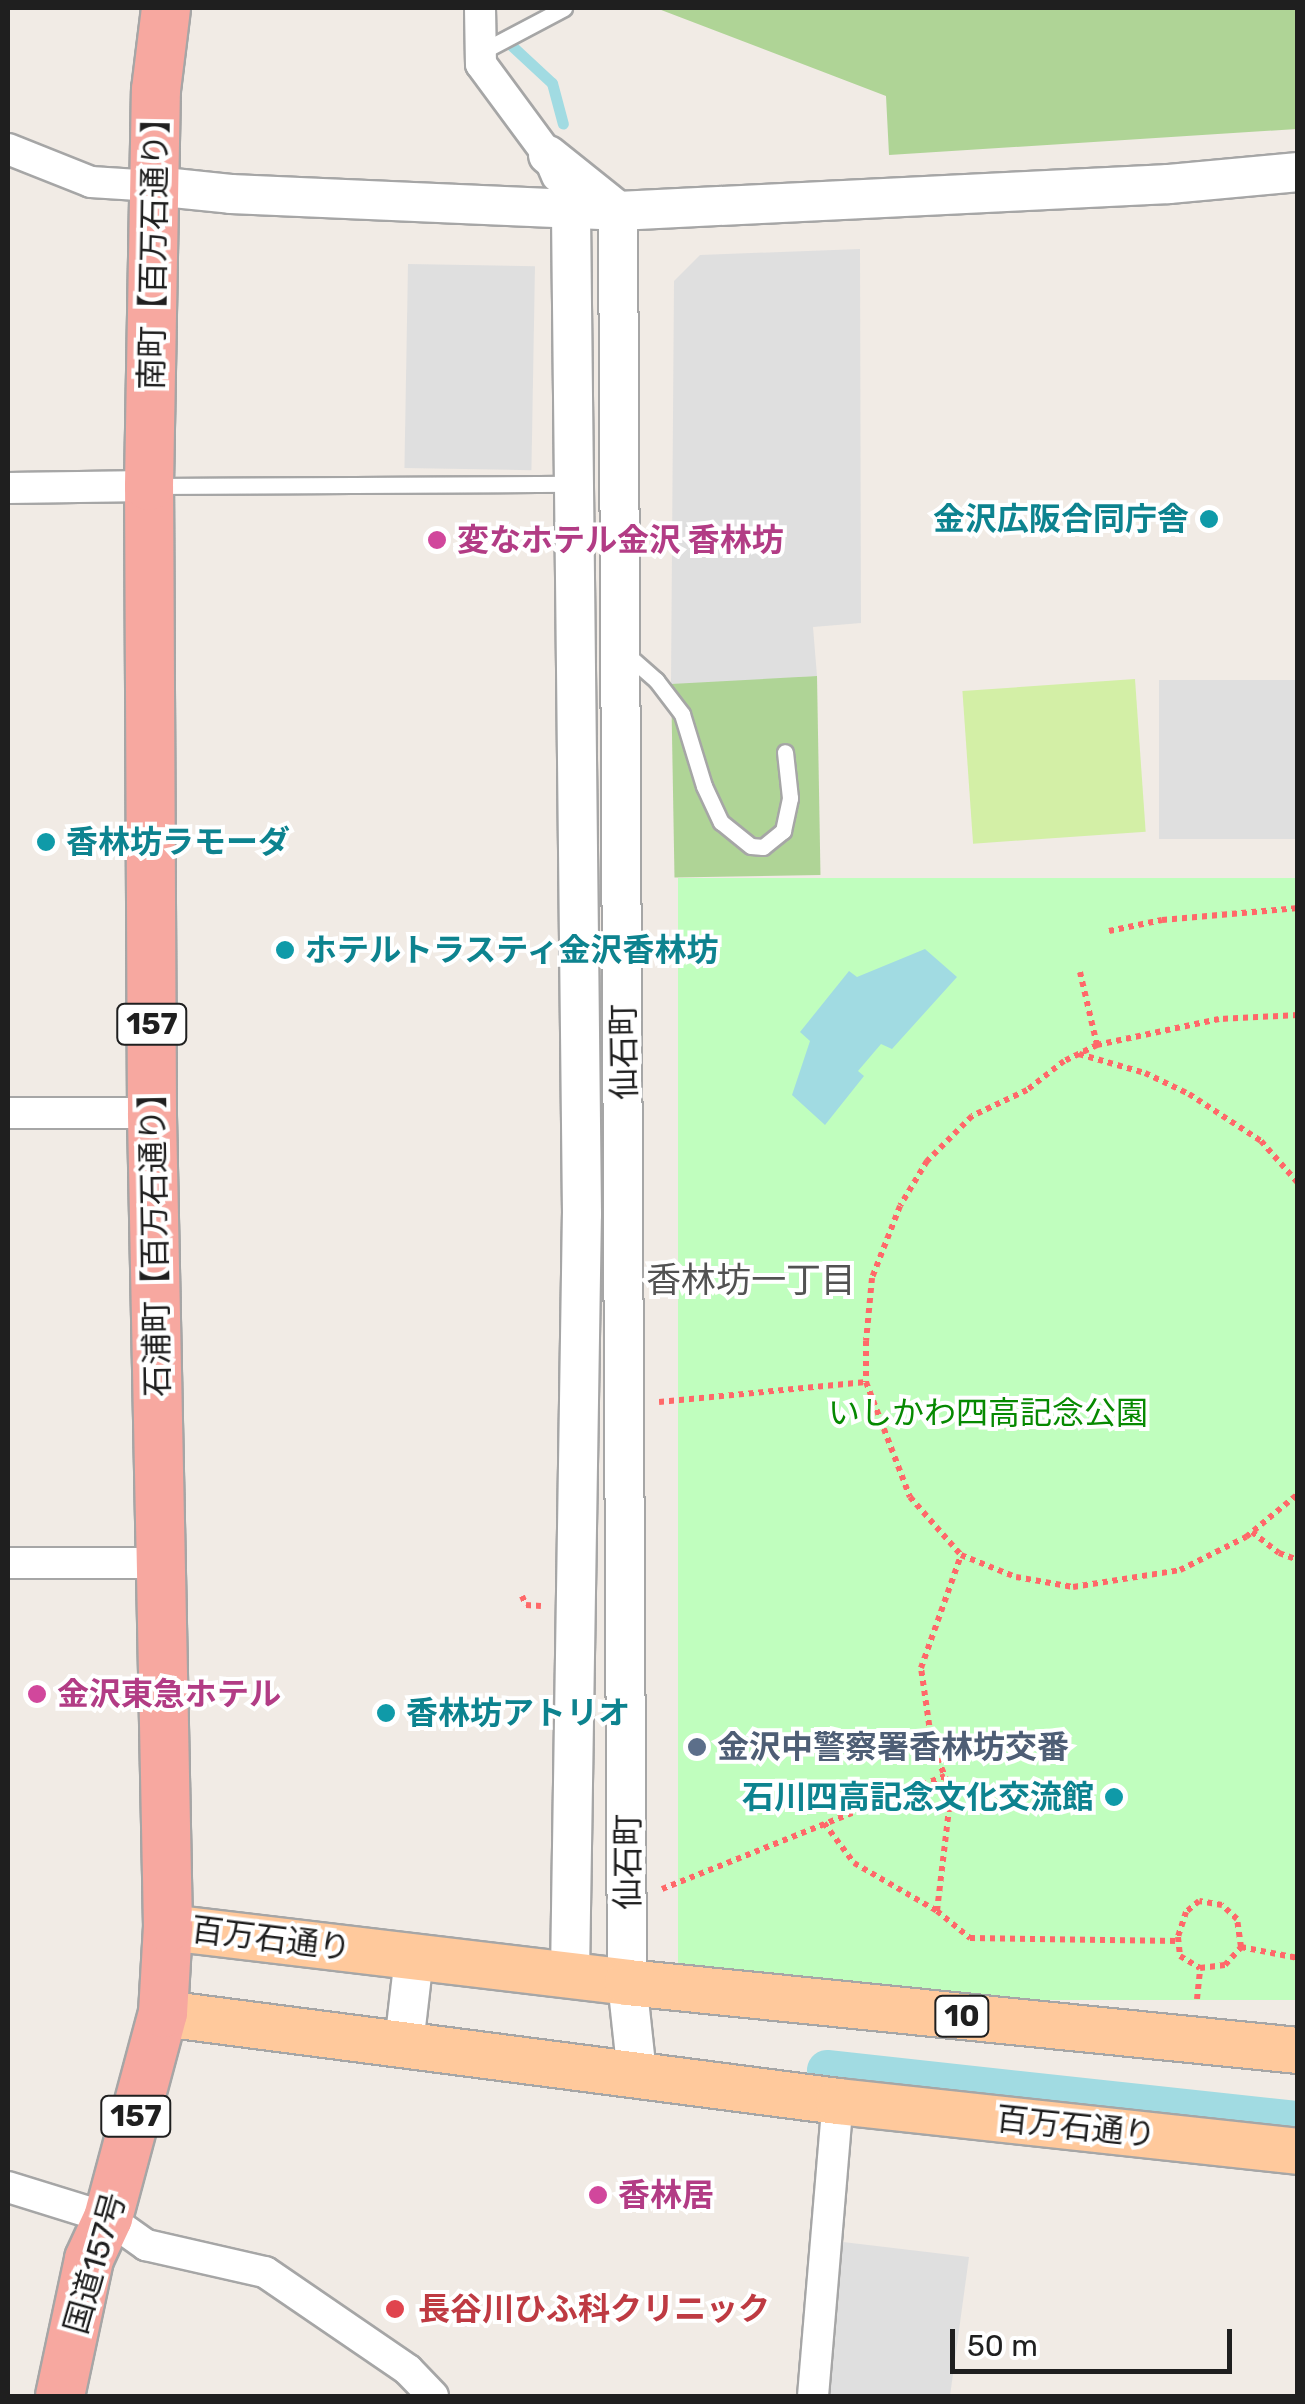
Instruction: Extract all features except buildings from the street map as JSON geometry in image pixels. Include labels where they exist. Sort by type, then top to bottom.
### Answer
[{"type":"highway","name":"南町【百万石通り】","points":[[149,486],[156,90],[166,8]]},
{"type":"highway","name":"石浦町【百万石通り】","points":[[149,486],[152,1113],[168,1928]]},
{"type":"highway","name":"百万石通り","points":[[164,2014],[168,1928]]},
{"type":"highway","name":"国道157号","points":[[60,2396],[89,2259],[108,2218],[164,2014]]},
{"type":"main road","name":"百万石通り","points":[[168,1928],[627,1982],[1298,2050]]},
{"type":"main road","name":"百万石通り","points":[[164,2014],[838,2101],[1298,2151]]},
{"type":"street","points":[[480,8],[481,64],[548,156],[571,212]]},
{"type":"street","points":[[8,149],[91,182],[571,212],[1168,184],[1298,172]]},
{"type":"street","points":[[548,156],[618,211]]},
{"type":"street","name":"仙石町","points":[[618,211],[627,1982],[636,2074]]},
{"type":"street","name":"仙石町","points":[[570,1974],[582,1214],[571,212]]},
{"type":"street","points":[[8,488],[149,486]]},
{"type":"street","points":[[577,747],[622,746]]},
{"type":"street","points":[[8,1113],[152,1113]]},
{"type":"street","points":[[582,1214],[626,1212]]},
{"type":"street","points":[[8,1564],[161,1562]]},
{"type":"street","points":[[404,2044],[414,1957]]},
{"type":"street","points":[[814,2396],[838,2101]]},
{"type":"street","points":[[8,2187],[108,2218],[146,2245],[264,2272],[408,2370],[433,2396]]},
{"type":"lane","points":[[481,52],[564,8]]},
{"type":"lane","points":[[149,486],[574,484]]},
{"type":"lane","points":[[621,650],[656,680],[682,714],[704,786],[722,822],[751,846],[775,841],[783,830],[790,798],[785,752]]},
{"type":"path","points":[[1109,932],[1162,920],[1298,908]]},
{"type":"path","points":[[1080,972],[1097,1044]]},
{"type":"path","points":[[1298,1015],[1219,1018],[1097,1044],[1026,1090],[972,1116],[927,1161],[900,1206],[872,1278],[866,1382],[910,1497],[961,1555],[1016,1576],[1073,1587],[1180,1570],[1252,1532],[1298,1494]]},
{"type":"path","points":[[1078,1054],[1145,1073],[1189,1094],[1261,1142],[1298,1182]]},
{"type":"path","points":[[659,1402],[866,1382]]},
{"type":"path","points":[[1252,1532],[1278,1553],[1298,1560]]},
{"type":"path","points":[[937,1911],[951,1792],[932,1745],[921,1668],[961,1555]]},
{"type":"path","points":[[542,1596],[524,1596],[526,1605],[542,1606]]},
{"type":"path","points":[[656,1891],[945,1776]]},
{"type":"path","points":[[824,1822],[854,1864],[937,1911],[970,1938],[1178,1941]]},
{"type":"path","points":[[1199,1901],[1222,1905],[1237,1919],[1242,1947],[1225,1966],[1200,1968],[1180,1956],[1178,1941],[1186,1912],[1199,1901]]},
{"type":"path","points":[[1242,1947],[1298,1958]]},
{"type":"path","points":[[1196,2006],[1200,1968]]},
{"type":"green space","points":[[656,8],[1297,8],[1297,129],[889,155],[886,96]]},
{"type":"green space","points":[[817,676],[820,875],[674,878],[671,679]]},
{"type":"green space","points":[[1135,679],[1146,832],[973,844],[962,691]]},
{"type":"green space","name":"いしかわ四高記念公園","points":[[678,878],[1297,878],[1297,2000],[678,2000]]},
{"type":"shaded area","points":[[860,249],[861,623],[813,627],[817,676],[671,684],[674,281],[700,255]]},
{"type":"shaded area","points":[[408,264],[535,266],[531,470],[404,468]]},
{"type":"shaded area","points":[[1159,680],[1297,680],[1297,839],[1159,839]]},
{"type":"shaded area","points":[[843,2242],[969,2257],[950,2396],[829,2396]]},
{"type":"water","points":[[925,949],[957,977],[892,1049],[881,1044],[858,1071],[864,1076],[825,1125],[792,1095],[810,1041],[800,1032],[849,971],[857,977]]},
{"type":"waterway","points":[[512,46],[552,83],[563,124]]},
{"type":"waterway","points":[[827,2070],[1298,2121]]},
{"type":"place","name":"金沢広阪合同庁舎","points":[[1209,519]]},
{"type":"place","name":"変なホテル金沢 香林坊","points":[[437,540]]},
{"type":"place","name":"香林坊ラモーダ","points":[[46,842]]},
{"type":"place","name":"ホテルトラスティ金沢香林坊","points":[[285,950]]},
{"type":"place","name":"金沢東急ホテル","points":[[37,1694]]},
{"type":"place","name":"香林坊アトリオ","points":[[386,1713]]},
{"type":"place","name":"金沢中警察署香林坊交番","points":[[697,1747]]},
{"type":"place","name":"石川四高記念文化交流館","points":[[1114,1797]]},
{"type":"place","name":"香林居","points":[[598,2195]]},
{"type":"place","name":"長谷川ひふ科クリニック","points":[[395,2309]]},
{"type":"district","name":"香林坊一丁目","points":[[751,1280]]}]
